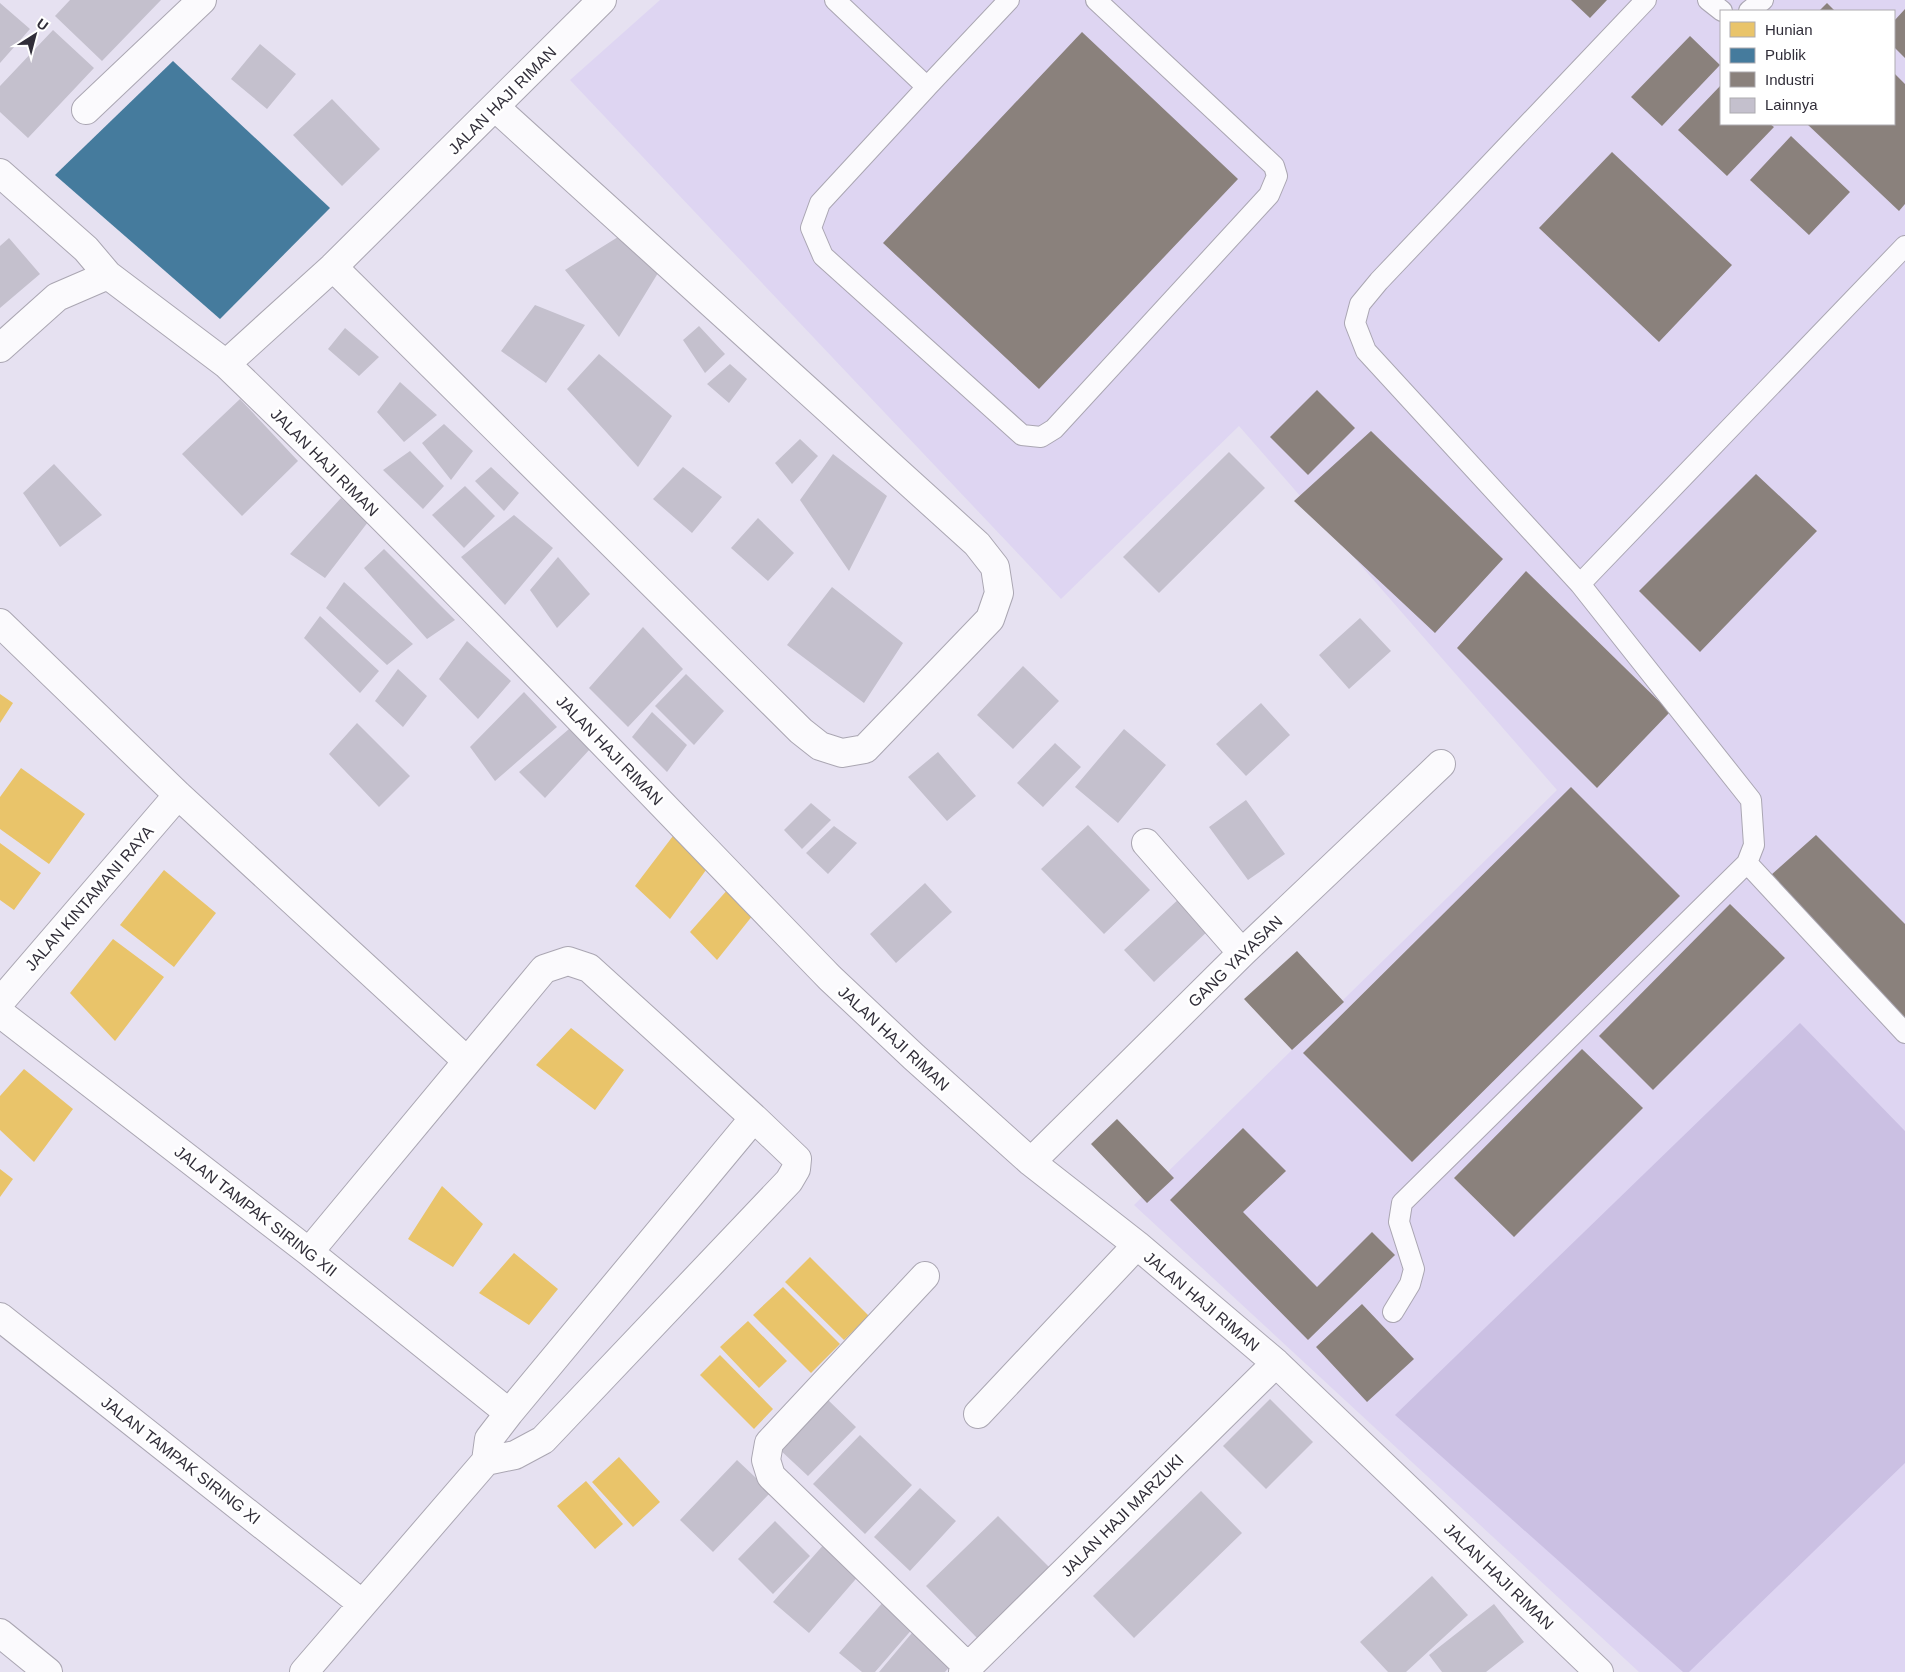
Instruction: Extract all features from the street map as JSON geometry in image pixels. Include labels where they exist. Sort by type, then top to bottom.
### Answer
[{"type":"street","points":[[86,110],[202,0]]},
{"type":"street","name":"JALAN HAJI RIMAN","points":[[226,364],[333,267],[602,0]]},
{"type":"street","points":[[333,267],[801,731],[820,746],[842,753],[864,749],[990,618],[999,593],[995,567],[977,544],[496,107]]},
{"type":"street","name":"JALAN HAJI RIMAN","points":[[0,173],[86,249],[108,275],[226,364],[302,437],[508,644],[830,978],[907,1051],[1031,1162],[1137,1245],[1276,1363],[1599,1672]]},
{"type":"street","points":[[0,348],[57,297],[108,275]]},
{"type":"street","points":[[0,623],[178,795],[467,1061]]},
{"type":"street","name":"GANG YAYASAN","points":[[1031,1162],[1242,952],[1442,764]]},
{"type":"street","name":"JALAN KINTAMANI RAYA","points":[[0,1002],[178,795]]},
{"type":"street","points":[[1146,843],[1242,952]]},
{"type":"street","points":[[309,1252],[544,969],[568,960],[589,968],[797,1159],[796,1169],[789,1181],[542,1440],[515,1455],[486,1460]]},
{"type":"street","name":"JALAN TAMPAK SIRING XII","points":[[0,1013],[309,1252],[509,1413]]},
{"type":"street","points":[[304,1672],[361,1603],[486,1460],[489,1439],[509,1413],[754,1118]]},
{"type":"street","points":[[978,1414],[1137,1245]]},
{"type":"street","points":[[925,1276],[770,1443],[766,1460],[771,1476],[965,1670]]},
{"type":"street","name":"JALAN TAMPAK SIRING XI","points":[[0,1317],[361,1603]]},
{"type":"street","name":"JALAN HAJI MARZUKI","points":[[965,1670],[1276,1363]]},
{"type":"street","points":[[0,1633],[48,1672]]},
{"type":"lane","points":[[835,0],[927,87]]},
{"type":"lane","points":[[1008,0],[820,203],[811,228],[823,256],[1022,435],[1041,437],[1054,429],[1269,195],[1277,176],[1274,166],[1096,0]]},
{"type":"lane","points":[[1393,1312],[1410,1284],[1414,1269],[1400,1222],[1402,1203],[1748,863],[1754,845],[1751,800],[1580,584],[1366,351],[1355,323],[1360,304],[1379,281],[1646,0]]},
{"type":"lane","points":[[1708,0],[1721,10]]},
{"type":"lane","points":[[1750,10],[1763,0]]},
{"type":"lane","points":[[1580,584],[1905,246]]},
{"type":"lane","points":[[1748,863],[1905,1034]]},
{"type":"shaded area","points":[[660,0],[1905,0],[1905,1672],[1639,1672],[1134,1205],[1557,790],[1239,426],[1061,599],[570,80]]},
{"type":"shaded area","points":[[1800,1023],[1905,1131],[1905,1463],[1689,1672],[1683,1672],[1395,1415]]},
{"type":"building: Hunian","points":[[0,694],[13,703],[0,723]]},
{"type":"building: Hunian","points":[[21,768],[85,814],[49,864],[0,829],[0,797]]},
{"type":"building: Hunian","points":[[676,832],[709,866],[670,919],[635,886]]},
{"type":"building: Hunian","points":[[0,843],[41,873],[14,910],[0,900]]},
{"type":"building: Hunian","points":[[164,870],[216,913],[174,967],[120,925]]},
{"type":"building: Hunian","points":[[729,888],[757,910],[717,960],[690,932]]},
{"type":"building: Hunian","points":[[113,939],[164,977],[115,1041],[70,993]]},
{"type":"building: Hunian","points":[[571,1028],[624,1070],[595,1110],[536,1065]]},
{"type":"building: Hunian","points":[[24,1069],[73,1109],[34,1162],[0,1130],[0,1096]]},
{"type":"building: Hunian","points":[[0,1169],[13,1179],[0,1197]]},
{"type":"building: Hunian","points":[[442,1186],[483,1224],[453,1267],[408,1239]]},
{"type":"building: Hunian","points":[[514,1253],[558,1289],[529,1325],[479,1293]]},
{"type":"building: Hunian","points":[[810,1257],[869,1316],[844,1340],[785,1282]]},
{"type":"building: Hunian","points":[[783,1287],[840,1344],[811,1373],[753,1315]]},
{"type":"building: Hunian","points":[[748,1321],[787,1361],[759,1388],[720,1347]]},
{"type":"building: Hunian","points":[[720,1355],[773,1409],[754,1429],[700,1375]]},
{"type":"building: Hunian","points":[[619,1457],[660,1502],[633,1527],[592,1482]]},
{"type":"building: Hunian","points":[[586,1481],[623,1524],[595,1549],[557,1506]]},
{"type":"building: Publik","points":[[173,61],[330,208],[220,319],[55,175]]},
{"type":"building: Industri","points":[[1571,0],[1607,0],[1590,18]]},
{"type":"building: Industri","points":[[1827,3],[1834,10],[1820,10]]},
{"type":"building: Industri","points":[[1905,9],[1905,58],[1895,48],[1895,20]]},
{"type":"building: Industri","points":[[1082,32],[1238,179],[1039,389],[883,243]]},
{"type":"building: Industri","points":[[1690,36],[1720,65],[1662,126],[1631,97]]},
{"type":"building: Industri","points":[[1895,74],[1905,84],[1905,204],[1899,211],[1808,125],[1895,125]]},
{"type":"building: Industri","points":[[1720,86],[1720,125],[1771,125],[1774,127],[1727,176],[1678,130]]},
{"type":"building: Industri","points":[[1791,136],[1850,192],[1809,235],[1750,180]]},
{"type":"building: Industri","points":[[1612,152],[1732,265],[1659,342],[1539,228]]},
{"type":"building: Industri","points":[[1317,390],[1355,428],[1308,475],[1270,437]]},
{"type":"building: Industri","points":[[1371,431],[1503,559],[1435,633],[1294,501]]},
{"type":"building: Industri","points":[[1756,474],[1817,531],[1700,652],[1639,591]]},
{"type":"building: Industri","points":[[1526,571],[1670,712],[1597,788],[1457,648]]},
{"type":"building: Industri","points":[[1571,787],[1680,896],[1412,1162],[1303,1053]]},
{"type":"building: Industri","points":[[1816,835],[1905,924],[1905,1018],[1771,875]]},
{"type":"building: Industri","points":[[1730,904],[1785,958],[1653,1090],[1599,1036]]},
{"type":"building: Industri","points":[[1297,951],[1344,1002],[1292,1050],[1244,999]]},
{"type":"building: Industri","points":[[1582,1049],[1643,1108],[1514,1237],[1454,1178]]},
{"type":"building: Industri","points":[[1117,1119],[1174,1178],[1147,1203],[1091,1144]]},
{"type":"building: Industri","points":[[1243,1128],[1286,1171],[1243,1212],[1317,1287],[1372,1232],[1395,1255],[1308,1340],[1170,1200]]},
{"type":"building: Industri","points":[[1362,1304],[1414,1359],[1367,1402],[1316,1347]]},
{"type":"building: Lainnya","points":[[70,0],[161,0],[102,61],[55,16]]},
{"type":"building: Lainnya","points":[[0,3],[30,29],[0,63]]},
{"type":"building: Lainnya","points":[[53,30],[94,68],[28,138],[0,112],[0,86]]},
{"type":"building: Lainnya","points":[[260,44],[296,74],[267,109],[231,79]]},
{"type":"building: Lainnya","points":[[332,99],[380,149],[342,186],[293,135]]},
{"type":"building: Lainnya","points":[[618,237],[658,273],[619,337],[565,270]]},
{"type":"building: Lainnya","points":[[9,238],[40,274],[0,308],[0,246]]},
{"type":"building: Lainnya","points":[[535,305],[585,325],[546,383],[501,351]]},
{"type":"building: Lainnya","points":[[699,326],[725,354],[705,373],[683,340]]},
{"type":"building: Lainnya","points":[[345,328],[379,357],[359,376],[328,349]]},
{"type":"building: Lainnya","points":[[599,354],[672,416],[638,467],[567,389]]},
{"type":"building: Lainnya","points":[[730,364],[747,379],[729,403],[707,384]]},
{"type":"building: Lainnya","points":[[400,382],[437,415],[404,442],[377,412]]},
{"type":"building: Lainnya","points":[[240,399],[298,461],[242,516],[182,454]]},
{"type":"building: Lainnya","points":[[444,424],[473,451],[451,480],[422,443]]},
{"type":"building: Lainnya","points":[[800,439],[818,456],[792,484],[775,463]]},
{"type":"building: Lainnya","points":[[410,451],[444,486],[423,509],[383,470]]},
{"type":"building: Lainnya","points":[[1229,452],[1265,488],[1159,593],[1123,557]]},
{"type":"building: Lainnya","points":[[833,454],[887,496],[849,571],[800,500]]},
{"type":"building: Lainnya","points":[[54,464],[102,515],[60,547],[23,493]]},
{"type":"building: Lainnya","points":[[491,467],[519,493],[504,511],[475,481]]},
{"type":"building: Lainnya","points":[[683,467],[722,497],[692,533],[653,499]]},
{"type":"building: Lainnya","points":[[465,486],[495,516],[464,548],[432,515]]},
{"type":"building: Lainnya","points":[[341,498],[368,522],[325,578],[290,554]]},
{"type":"building: Lainnya","points":[[514,515],[553,548],[505,605],[461,557]]},
{"type":"building: Lainnya","points":[[758,518],[794,553],[768,581],[731,548]]},
{"type":"building: Lainnya","points":[[384,549],[455,620],[427,639],[364,568]]},
{"type":"building: Lainnya","points":[[558,557],[590,594],[557,628],[530,590]]},
{"type":"building: Lainnya","points":[[344,582],[413,644],[387,665],[326,608]]},
{"type":"building: Lainnya","points":[[832,587],[903,643],[864,703],[787,645]]},
{"type":"building: Lainnya","points":[[320,616],[379,671],[360,693],[304,638]]},
{"type":"building: Lainnya","points":[[1360,618],[1391,651],[1349,689],[1319,655]]},
{"type":"building: Lainnya","points":[[643,627],[683,669],[628,727],[589,688]]},
{"type":"building: Lainnya","points":[[467,641],[511,681],[478,719],[439,679]]},
{"type":"building: Lainnya","points":[[1023,666],[1059,701],[1013,749],[977,715]]},
{"type":"building: Lainnya","points":[[398,669],[427,696],[403,727],[375,701]]},
{"type":"building: Lainnya","points":[[686,674],[724,711],[694,745],[655,706]]},
{"type":"building: Lainnya","points":[[524,692],[557,727],[495,781],[470,747]]},
{"type":"building: Lainnya","points":[[1261,703],[1290,735],[1246,776],[1216,744]]},
{"type":"building: Lainnya","points":[[652,712],[687,745],[667,772],[632,737]]},
{"type":"building: Lainnya","points":[[357,723],[410,776],[379,807],[329,754]]},
{"type":"building: Lainnya","points":[[569,729],[590,749],[545,798],[519,772]]},
{"type":"building: Lainnya","points":[[1124,729],[1166,765],[1118,823],[1075,787]]},
{"type":"building: Lainnya","points":[[1055,743],[1081,767],[1043,807],[1017,783]]},
{"type":"building: Lainnya","points":[[938,752],[976,796],[947,821],[908,777]]},
{"type":"building: Lainnya","points":[[1246,800],[1285,854],[1248,880],[1209,827]]},
{"type":"building: Lainnya","points":[[811,803],[831,820],[802,849],[784,830]]},
{"type":"building: Lainnya","points":[[1088,825],[1150,890],[1104,934],[1041,869]]},
{"type":"building: Lainnya","points":[[834,826],[857,843],[828,874],[806,853]]},
{"type":"building: Lainnya","points":[[925,883],[952,912],[896,963],[870,934]]},
{"type":"building: Lainnya","points":[[1182,896],[1211,928],[1154,982],[1124,950]]},
{"type":"building: Lainnya","points":[[827,1399],[856,1427],[808,1476],[779,1449]]},
{"type":"building: Lainnya","points":[[1270,1399],[1313,1442],[1266,1489],[1223,1446]]},
{"type":"building: Lainnya","points":[[860,1435],[912,1485],[865,1534],[813,1484]]},
{"type":"building: Lainnya","points":[[737,1460],[771,1492],[713,1552],[680,1520]]},
{"type":"building: Lainnya","points":[[920,1488],[956,1521],[910,1571],[874,1537]]},
{"type":"building: Lainnya","points":[[1201,1491],[1242,1533],[1134,1638],[1093,1596]]},
{"type":"building: Lainnya","points":[[998,1516],[1053,1571],[981,1642],[926,1586]]},
{"type":"building: Lainnya","points":[[775,1521],[810,1556],[773,1594],[738,1559]]},
{"type":"building: Lainnya","points":[[826,1542],[861,1573],[809,1633],[773,1602]]},
{"type":"building: Lainnya","points":[[1432,1576],[1468,1615],[1406,1672],[1388,1672],[1360,1642]]},
{"type":"building: Lainnya","points":[[884,1601],[914,1627],[875,1672],[862,1672],[839,1653]]},
{"type":"building: Lainnya","points":[[1494,1604],[1524,1642],[1486,1672],[1442,1672],[1429,1655]]},
{"type":"building: Lainnya","points":[[917,1627],[954,1662],[945,1672],[879,1672]]}]
